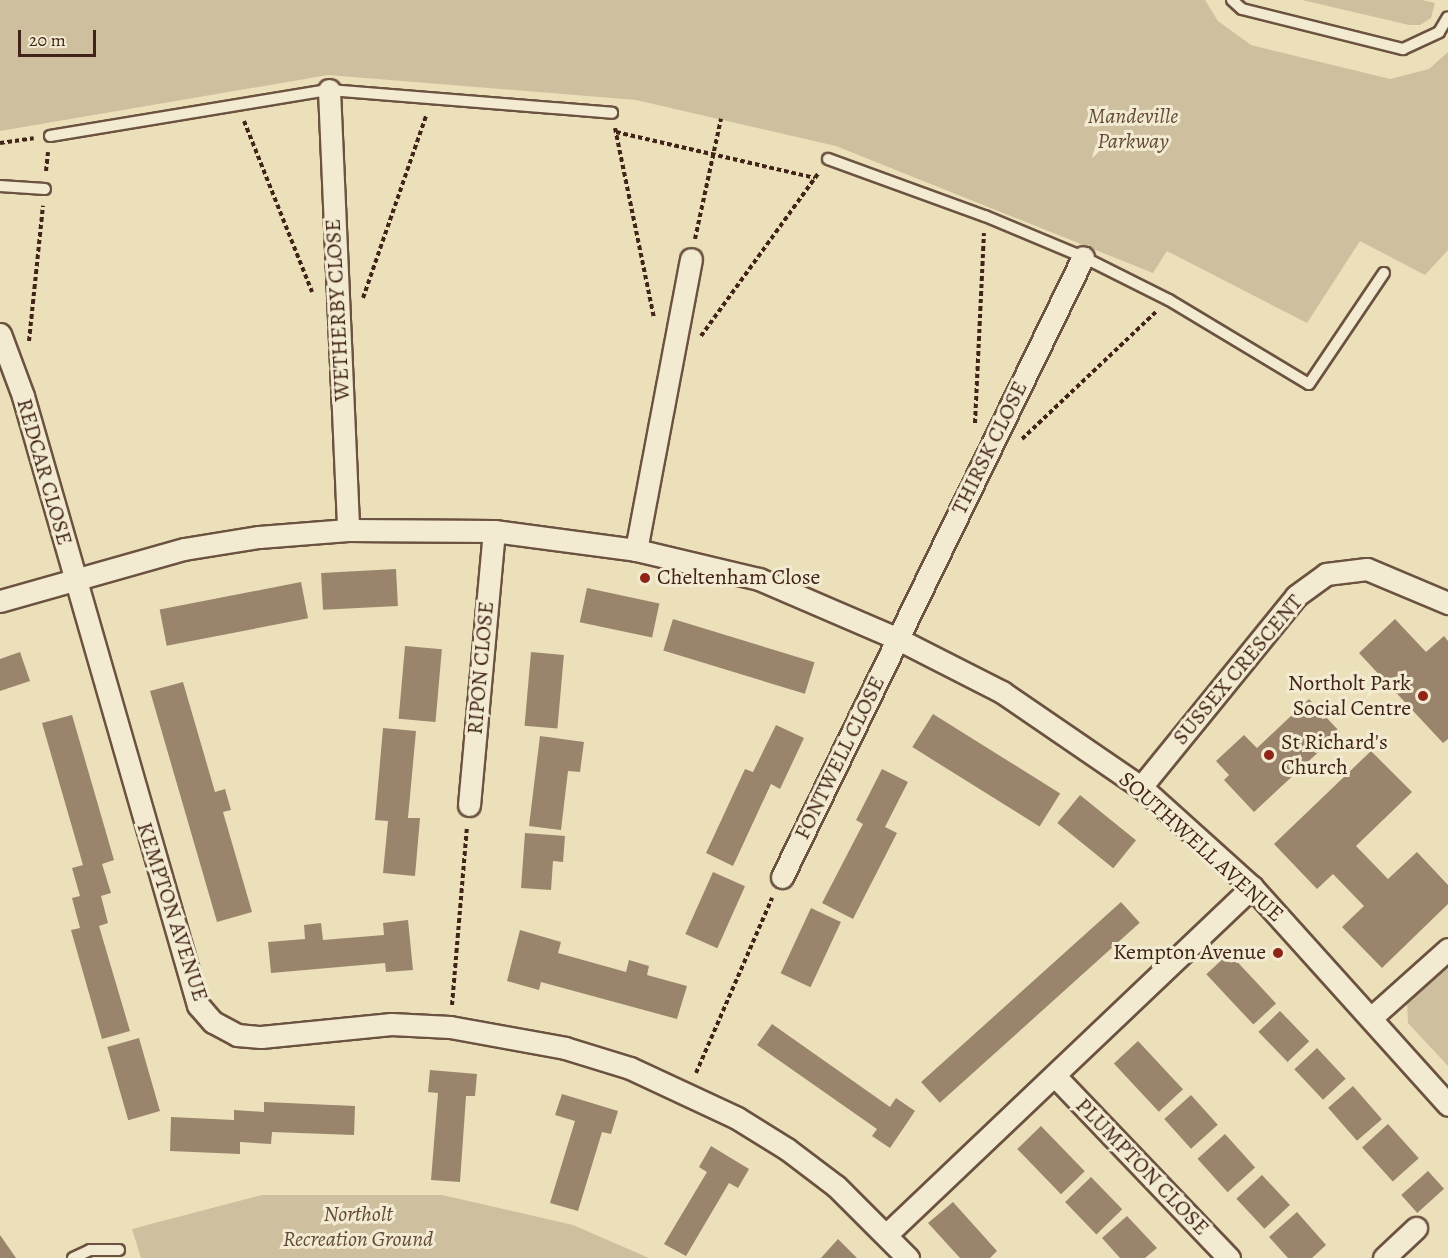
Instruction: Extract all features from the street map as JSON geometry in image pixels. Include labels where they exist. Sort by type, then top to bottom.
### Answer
[{"type":"street","name":"WETHERBY CLOSE","points":[[329,90],[348,530]]},
{"type":"street","name":"THIRSK CLOSE","points":[[898,639],[1083,257]]},
{"type":"street","points":[[636,550],[691,259]]},
{"type":"street","name":"REDCAR CLOSE","points":[[0,334],[23,396],[73,577]]},
{"type":"street","name":"SOUTHWELL AVENUE","points":[[0,601],[73,577],[184,549],[259,537],[348,530],[494,531],[636,550],[759,579],[898,639],[1002,692],[1141,787],[1252,887],[1372,1017],[1448,1105]]},
{"type":"street","name":"RIPON CLOSE","points":[[469,805],[494,531]]},
{"type":"street","name":"SUSSEX CRESCENT","points":[[1141,787],[1296,596],[1326,574],[1367,569],[1448,603]]},
{"type":"street","name":"KEMPTON AVENUE","points":[[73,577],[198,1005],[213,1022],[237,1035],[261,1037],[391,1024],[450,1027],[566,1048],[630,1068],[687,1093],[787,1149],[836,1186],[887,1234],[908,1258]]},
{"type":"street","name":"FONTWELL CLOSE","points":[[782,878],[898,639]]},
{"type":"street","points":[[887,1234],[1252,887]]},
{"type":"street","points":[[1372,1017],[1448,949]]},
{"type":"street","name":"PLUMPTON CLOSE","points":[[1055,1076],[1229,1258]]},
{"type":"street","points":[[1384,1258],[1416,1228]]},
{"type":"lane","points":[[1232,0],[1242,9],[1403,49],[1439,32],[1448,17]]},
{"type":"lane","points":[[50,136],[329,90],[612,113]]},
{"type":"lane","points":[[828,159],[985,216],[1083,257],[1169,300],[1308,384],[1384,273]]},
{"type":"lane","points":[[0,186],[45,189]]},
{"type":"lane","points":[[73,1258],[90,1250],[119,1250]]},
{"type":"path","points":[[612,113],[656,326]]},
{"type":"path","points":[[691,259],[721,119]]},
{"type":"path","points":[[616,132],[815,178]]},
{"type":"path","points":[[0,143],[50,136],[28,350]]},
{"type":"path","points":[[694,346],[828,159]]},
{"type":"path","points":[[450,1027],[469,805]]},
{"type":"path","points":[[687,1093],[782,878]]},
{"type":"green space","name":"Mandeville Parkway","points":[[0,0],[1205,0],[1218,21],[1251,45],[1390,79],[1429,69],[1448,52],[1448,250],[1425,275],[1360,241],[1307,323],[1167,251],[1153,273],[836,146],[636,100],[328,75],[0,131]]},
{"type":"green space","points":[[1302,0],[1422,0],[1435,3],[1431,18],[1420,25],[1409,25]]},
{"type":"green space","points":[[1448,964],[1448,1066],[1408,1023],[1407,1001]]},
{"type":"green space","name":"Northolt Recreation Ground","points":[[262,1195],[442,1195],[573,1225],[649,1258],[141,1258],[132,1229]]},
{"type":"building","points":[[396,569],[398,606],[323,610],[321,573]]},
{"type":"building","points":[[301,582],[308,618],[167,646],[160,609]]},
{"type":"building","points":[[587,588],[659,603],[652,638],[580,622]]},
{"type":"building","points":[[673,619],[815,662],[805,694],[663,651]]},
{"type":"building","name":"Northolt Park Social Centre","points":[[1395,619],[1426,652],[1444,636],[1448,641],[1448,739],[1443,743],[1359,653]]},
{"type":"building","points":[[405,646],[442,649],[435,722],[399,719]]},
{"type":"building","points":[[20,652],[30,681],[0,691],[0,659]]},
{"type":"building","points":[[531,652],[564,655],[557,729],[525,726]]},
{"type":"building","points":[[183,682],[215,792],[225,789],[231,810],[223,812],[252,912],[217,922],[150,691]]},
{"type":"building","name":"St Richard's Church","points":[[1309,699],[1340,732],[1254,812],[1224,780],[1229,775],[1216,761],[1244,735],[1257,748]]},
{"type":"building","points":[[933,714],[1060,793],[1040,827],[912,747]]},
{"type":"building","points":[[72,715],[114,860],[102,864],[111,893],[101,896],[108,923],[99,926],[130,1031],[102,1039],[71,930],[80,928],[72,898],[80,896],[72,868],[83,865],[42,723]]},
{"type":"building","points":[[776,725],[804,738],[780,789],[771,784],[733,866],[706,853],[745,769],[753,772]]},
{"type":"building","points":[[383,728],[416,731],[408,818],[420,818],[415,876],[383,873],[388,821],[375,820]]},
{"type":"building","points":[[540,736],[584,742],[580,772],[568,771],[561,830],[529,826]]},
{"type":"building","points":[[1371,751],[1412,792],[1356,846],[1388,879],[1417,852],[1448,885],[1448,904],[1382,968],[1342,927],[1364,906],[1333,874],[1317,889],[1274,844]]},
{"type":"building","points":[[882,769],[908,782],[885,827],[897,833],[853,919],[822,903],[863,824],[856,820]]},
{"type":"building","points":[[1080,795],[1136,840],[1113,868],[1057,823]]},
{"type":"building","points":[[525,833],[565,836],[563,862],[553,861],[551,890],[521,888]]},
{"type":"building","points":[[713,872],[745,886],[717,948],[685,934]]},
{"type":"building","points":[[1121,902],[1140,923],[940,1103],[921,1082]]},
{"type":"building","points":[[811,908],[841,922],[810,987],[781,973]]},
{"type":"building","points":[[408,920],[413,970],[386,972],[385,963],[271,973],[268,942],[305,939],[304,925],[321,923],[323,940],[384,935],[383,923]]},
{"type":"building","points":[[520,930],[561,942],[558,953],[626,972],[629,960],[649,966],[647,975],[687,986],[677,1019],[541,982],[539,990],[507,981]]},
{"type":"building","points":[[1229,953],[1276,1003],[1253,1025],[1206,974]]},
{"type":"building","points":[[1280,1011],[1309,1041],[1288,1062],[1258,1032]]},
{"type":"building","points":[[772,1024],[890,1107],[896,1098],[915,1111],[890,1148],[872,1136],[877,1129],[757,1045]]},
{"type":"building","points":[[139,1038],[160,1111],[128,1120],[107,1047]]},
{"type":"building","points":[[1138,1041],[1183,1089],[1159,1112],[1114,1064]]},
{"type":"building","points":[[1317,1048],[1346,1079],[1323,1100],[1294,1069]]},
{"type":"building","points":[[430,1070],[477,1074],[475,1096],[466,1096],[460,1182],[431,1180],[438,1093],[428,1092]]},
{"type":"building","points":[[1353,1086],[1382,1119],[1357,1141],[1328,1108]]},
{"type":"building","points":[[562,1094],[618,1111],[611,1134],[602,1132],[578,1211],[550,1203],[575,1121],[555,1115]]},
{"type":"building","points":[[1191,1095],[1218,1125],[1191,1149],[1164,1119]]},
{"type":"building","points":[[264,1102],[355,1106],[354,1135],[272,1132],[271,1144],[240,1142],[240,1154],[170,1151],[171,1117],[234,1120],[234,1110],[264,1112]]},
{"type":"building","points":[[1388,1124],[1419,1158],[1393,1182],[1362,1147]]},
{"type":"building","points":[[1041,1126],[1085,1171],[1061,1194],[1017,1149]]},
{"type":"building","points":[[1225,1134],[1255,1167],[1228,1192],[1198,1159]]},
{"type":"building","points":[[711,1146],[749,1169],[738,1188],[729,1183],[686,1256],[664,1244],[707,1172],[699,1167]]},
{"type":"building","points":[[1428,1171],[1444,1189],[1417,1213],[1401,1195]]},
{"type":"building","points":[[1262,1175],[1290,1205],[1264,1229],[1236,1199]]},
{"type":"building","points":[[1091,1177],[1122,1209],[1096,1234],[1065,1202]]},
{"type":"building","points":[[953,1202],[997,1251],[990,1258],[960,1258],[928,1223]]},
{"type":"building","points":[[1297,1212],[1326,1245],[1312,1258],[1288,1258],[1269,1237]]},
{"type":"building","points":[[1127,1216],[1157,1248],[1145,1258],[1120,1258],[1102,1238]]},
{"type":"building","points":[[0,1235],[16,1258],[0,1258]]},
{"type":"building","points":[[838,1239],[857,1258],[821,1258]]},
{"type":"place","name":"Cheltenham Close","points":[[645,578]]},
{"type":"place","name":"Northolt Park Social Centre","points":[[1423,696]]},
{"type":"place","name":"St Richard's Church","points":[[1269,755]]},
{"type":"place","name":"Kempton Avenue","points":[[1278,953]]}]
